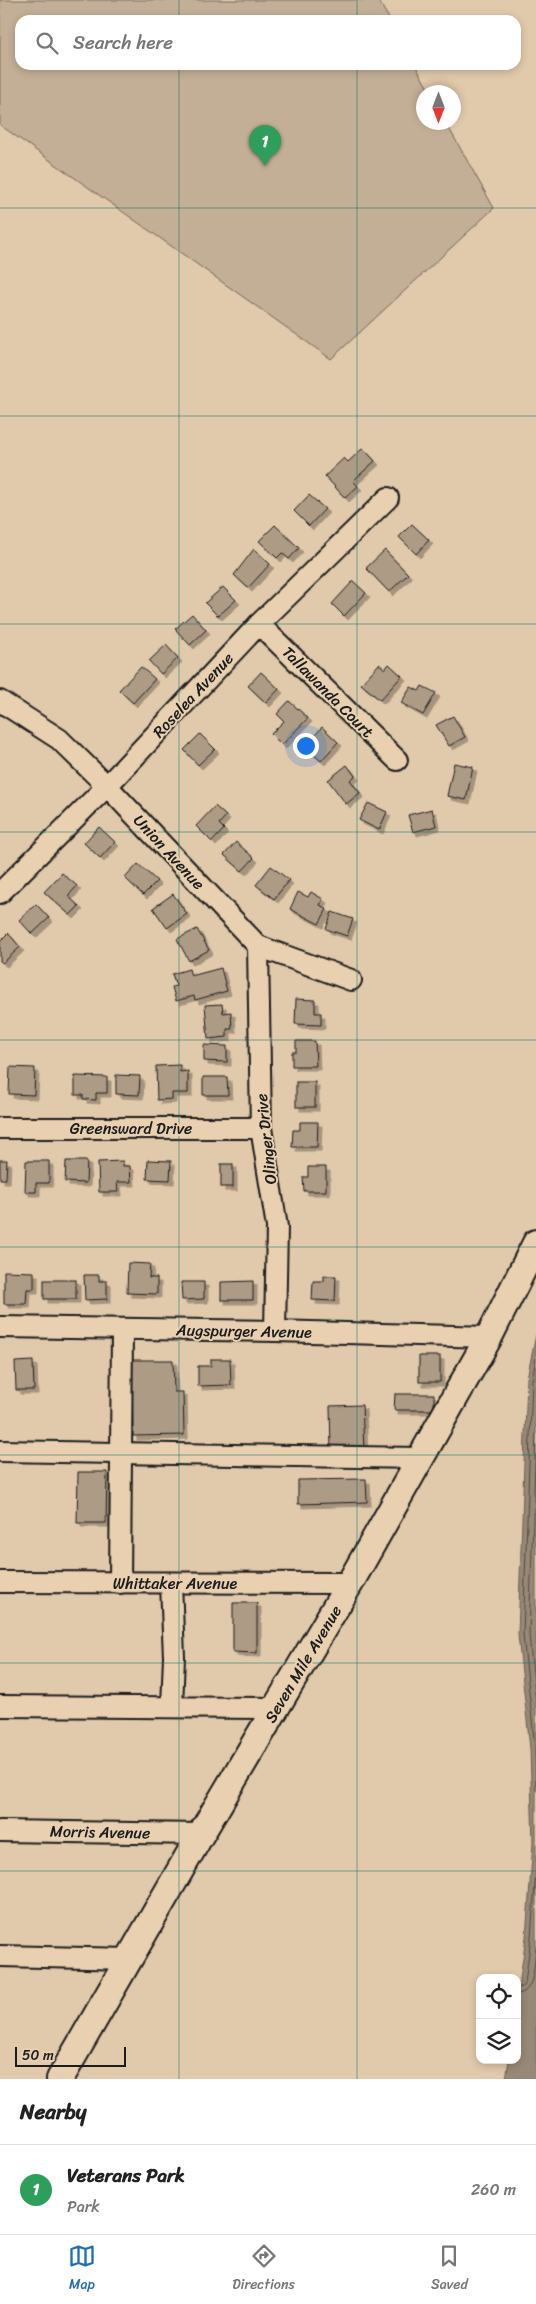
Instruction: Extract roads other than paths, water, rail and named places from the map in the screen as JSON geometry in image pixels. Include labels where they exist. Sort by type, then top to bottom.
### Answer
[{"type":"main road","name":"Seven Mile Avenue","points":[[60,2079],[201,1834],[350,1583],[489,1337],[536,1243]]},
{"type":"street","name":"Roselea Avenue","points":[[0,893],[107,786],[260,624],[388,498]]},
{"type":"street","name":"Tallawanda Court","points":[[260,624],[397,760]]},
{"type":"street","name":"Union Avenue","points":[[0,701],[59,739],[107,786],[258,946],[351,980]]},
{"type":"street","name":"Olinger Drive","points":[[258,946],[261,1128],[277,1227],[276,1331]]},
{"type":"street","name":"Greensward Drive","points":[[0,1128],[261,1128]]},
{"type":"street","name":"Augspurger Avenue","points":[[0,1327],[276,1331],[489,1337]]},
{"type":"street","points":[[120,1583],[122,1329]]},
{"type":"street","points":[[0,1451],[419,1458]]},
{"type":"street","name":"Whittaker Avenue","points":[[0,1582],[350,1583]]},
{"type":"street","points":[[171,1583],[174,1647],[172,1707]]},
{"type":"street","points":[[0,1706],[277,1708]]},
{"type":"street","name":"Morris Avenue","points":[[0,1831],[201,1834]]},
{"type":"street","points":[[0,1956],[130,1959]]},
{"type":"water","points":[[536,1335],[536,2079],[506,2079],[508,2064],[521,2064],[521,1974],[526,1937],[533,1843],[530,1749],[518,1635],[527,1378]]},
{"type":"place","name":"Veterans Park","points":[[265,166]]}]
